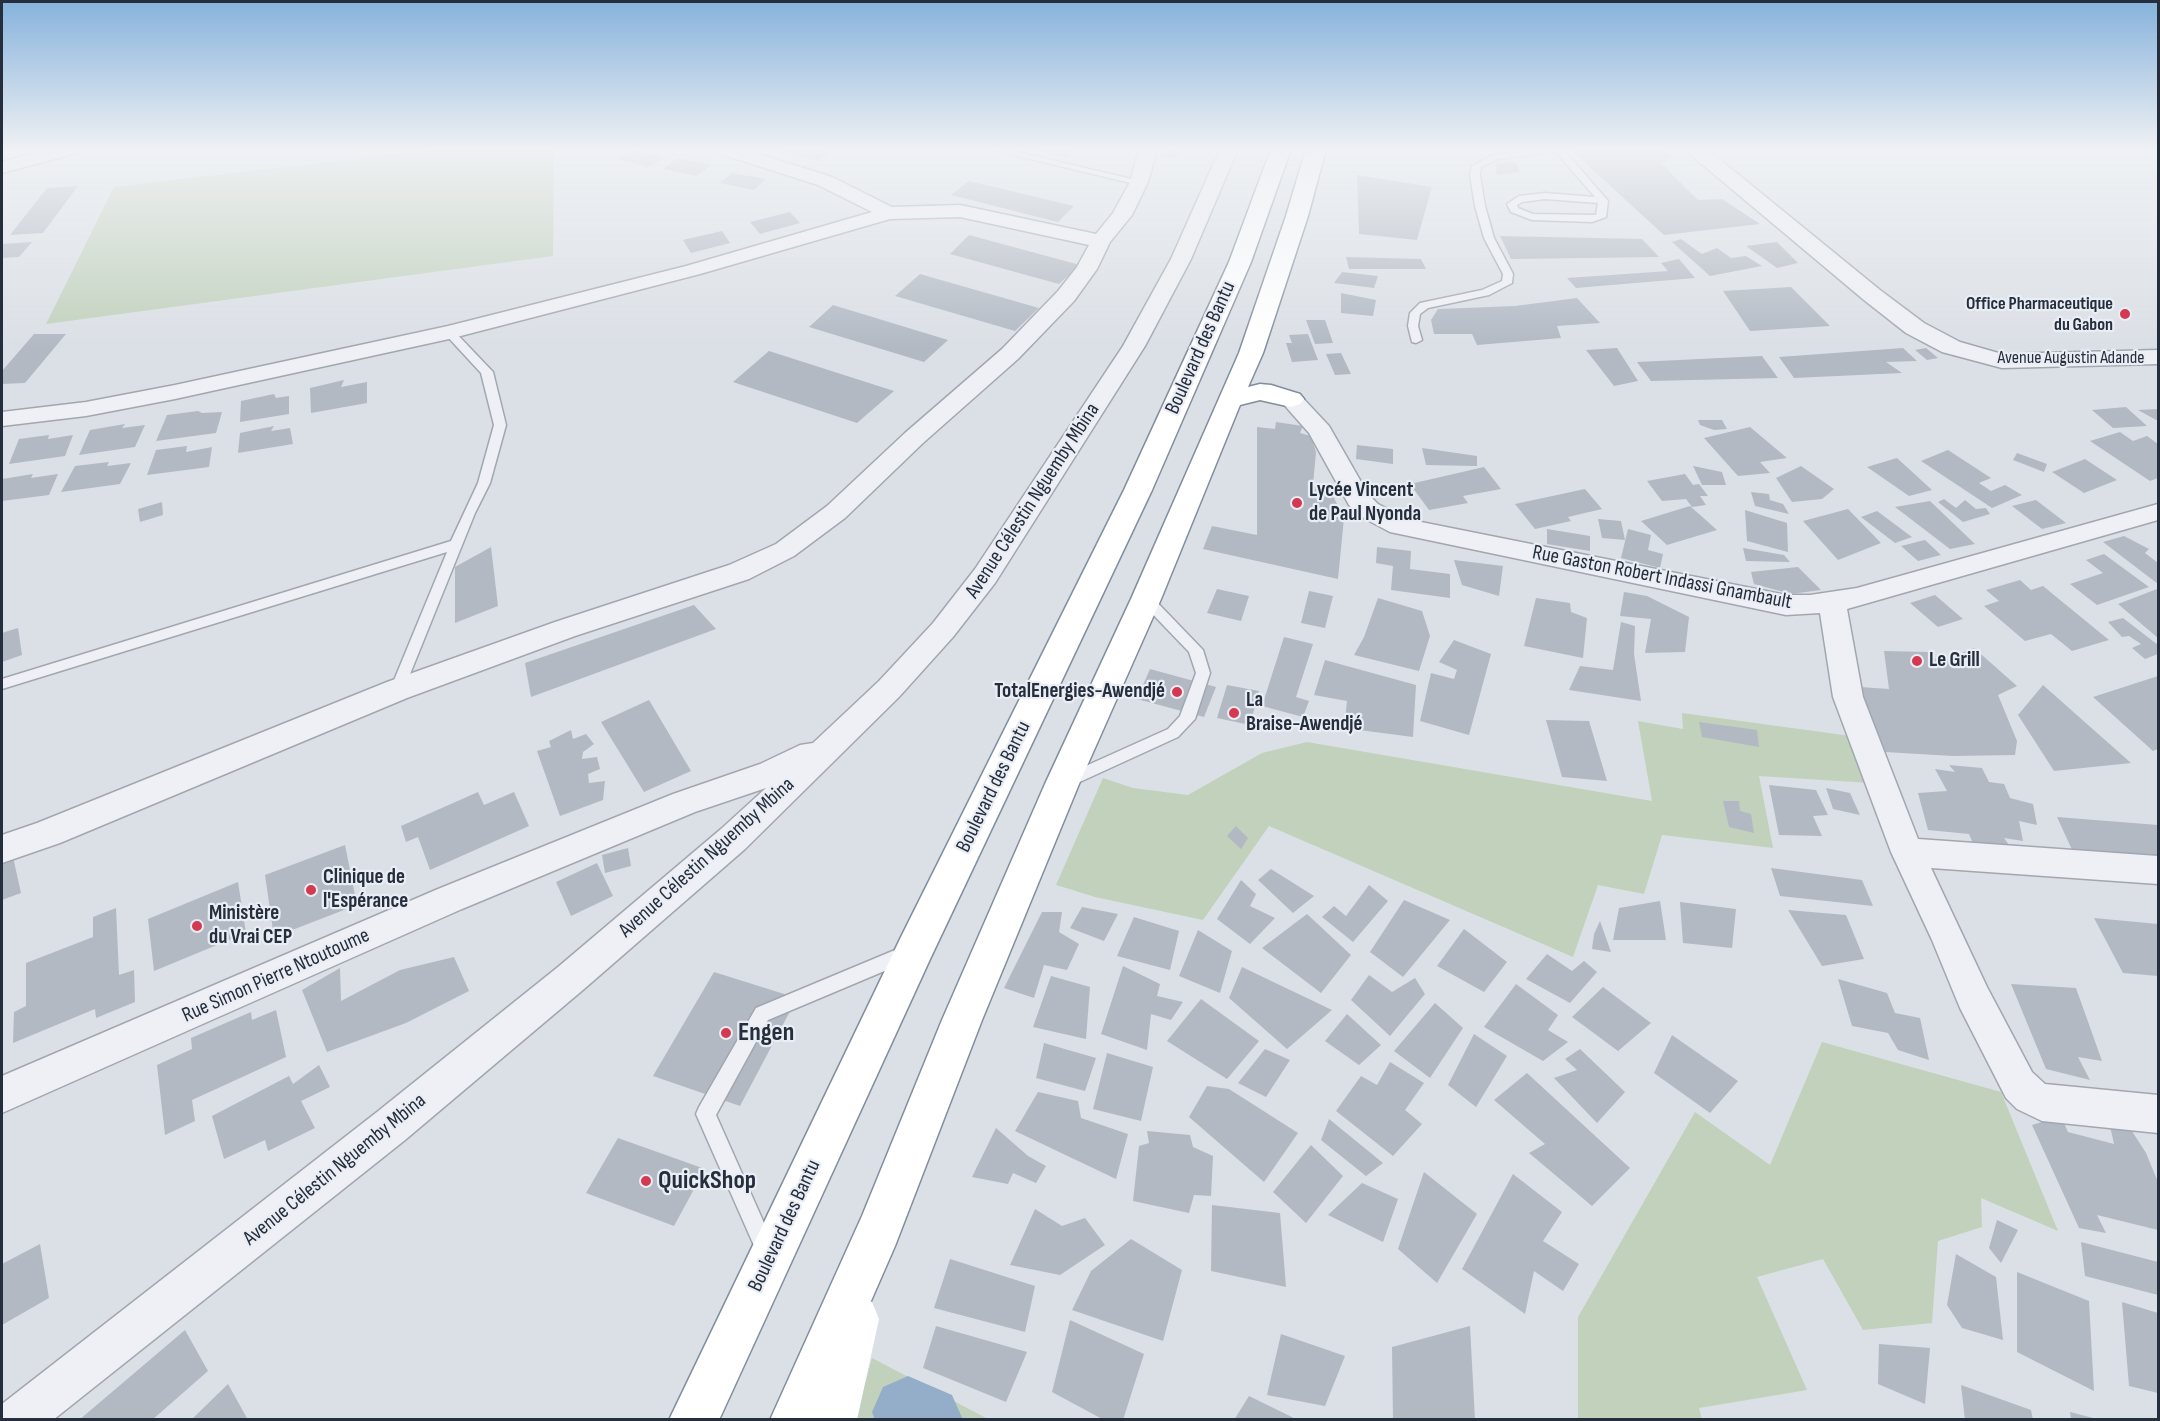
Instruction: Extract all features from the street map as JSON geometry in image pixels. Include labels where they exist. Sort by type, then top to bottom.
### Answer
[{"type":"main road","name":"Boulevard des Bantu","points":[[693,1419],[915,949],[1138,490],[1240,262],[1257,215]]},
{"type":"main road","name":"Boulevard des Bantu","points":[[795,1419],[879,1230],[962,1020],[1062,784],[1146,599],[1251,353],[1297,215]]},
{"type":"main road","points":[[1251,353],[1265,375],[1291,399]]},
{"type":"main road","points":[[1229,400],[1238,396],[1260,393],[1271,393],[1291,399]]},
{"type":"main road","points":[[832,1419],[846,1355],[879,1230]]},
{"type":"street","points":[[2,419],[86,409],[176,392],[449,332],[693,270],[881,215]]},
{"type":"street","points":[[980,215],[1101,241]]},
{"type":"street","points":[[2,849],[48,833],[397,690],[565,629],[739,572],[785,550],[836,512],[914,438],[1010,354],[1066,296],[1087,269],[1101,241],[1122,215]]},
{"type":"street","name":"Avenue Célestin Nguemby Mbina","points":[[17,1419],[392,1126],[733,839],[835,742],[944,630],[985,576],[1134,346],[1161,297],[1199,215]]},
{"type":"street","name":"Avenue Augustin Adande","points":[[1776,215],[1906,321],[1951,347],[2002,361],[2158,357]]},
{"type":"street","name":"Rue Gaston Robert Indassi Gnambault","points":[[1291,399],[1311,418],[1320,431],[1358,499],[1369,510],[1399,526],[1786,605],[1832,603],[1859,598],[1908,582],[2158,512]]},
{"type":"street","points":[[1832,603],[1848,698],[1906,852],[1949,939],[1973,996],[2019,1085],[2030,1096],[2042,1102],[2158,1114]]},
{"type":"street","name":"Rue Simon Pierre Ntoutoume","points":[[2,1095],[450,899],[684,803],[771,773],[835,742]]},
{"type":"street","points":[[684,803],[700,803],[723,817],[733,839]]},
{"type":"street","points":[[1906,852],[2158,870]]},
{"type":"lane","points":[[1416,340],[1413,326],[1415,313],[1424,306],[1485,293],[1507,283],[1508,274],[1489,238],[1483,215]]},
{"type":"lane","points":[[1528,215],[1592,219],[1601,218],[1601,215]]},
{"type":"lane","points":[[397,690],[484,483],[500,425],[487,372],[449,332]]},
{"type":"lane","points":[[2,684],[457,544]]},
{"type":"lane","points":[[1062,784],[1173,733],[1187,719],[1203,673],[1197,650],[1146,599]]},
{"type":"lane","points":[[770,1257],[706,1114],[762,1014],[915,949]]},
{"type":"lane","points":[[683,1419],[730,1342]]},
{"type":"green space","points":[[100,215],[553,215],[553,256],[46,324]]},
{"type":"green space","points":[[1682,713],[1858,737],[1871,783],[1759,776],[1773,848],[1662,835],[1644,894],[1598,885],[1573,957],[1269,826],[1203,920],[1095,897],[1056,885],[1103,778],[1133,788],[1188,795],[1262,753],[1307,742],[1652,801],[1638,721],[1683,729]]},
{"type":"green space","points":[[1822,1042],[2001,1092],[2058,1231],[1981,1198],[1982,1227],[1938,1241],[1932,1323],[1863,1330],[1823,1259],[1757,1277],[1807,1390],[1699,1408],[1702,1419],[1578,1419],[1578,1317],[1695,1112],[1770,1165]]},
{"type":"green space","points":[[872,1358],[988,1419],[855,1420]]},
{"type":"building","points":[[25,215],[56,215],[43,233],[10,235]]},
{"type":"building","points":[[777,215],[793,215],[800,223],[760,234],[750,222]]},
{"type":"building","points":[[1032,215],[1065,215],[1058,222]]},
{"type":"building","points":[[1358,215],[1424,215],[1417,240],[1359,234]]},
{"type":"building","points":[[1642,215],[1747,215],[1760,224],[1664,235]]},
{"type":"building","points":[[722,231],[730,243],[691,253],[683,240]]},
{"type":"building","points":[[969,235],[1080,265],[1059,284],[950,254]]},
{"type":"building","points":[[1500,236],[1642,239],[1659,257],[1511,259]]},
{"type":"building","points":[[1681,239],[1702,254],[1717,248],[1731,258],[1746,256],[1762,266],[1710,276],[1672,242]]},
{"type":"building","points":[[32,242],[19,257],[2,258],[2,244]]},
{"type":"building","points":[[1777,242],[1798,263],[1777,268],[1746,246]]},
{"type":"building","points":[[1346,257],[1421,259],[1426,269],[1349,269]]},
{"type":"building","points":[[1679,259],[1695,278],[1576,288],[1567,278],[1668,271],[1661,263]]},
{"type":"building","points":[[1342,272],[1378,276],[1374,288],[1334,283]]},
{"type":"building","points":[[920,274],[1039,308],[1015,331],[895,296]]},
{"type":"building","points":[[1791,287],[1830,326],[1750,331],[1723,291]]},
{"type":"building","points":[[1341,293],[1376,300],[1373,316],[1341,313]]},
{"type":"building","points":[[1577,298],[1600,323],[1557,326],[1561,338],[1477,345],[1472,334],[1434,334],[1431,320],[1438,309],[1515,306]]},
{"type":"building","points":[[833,305],[948,340],[924,362],[809,327]]},
{"type":"building","points":[[1306,320],[1325,320],[1333,343],[1315,344]]},
{"type":"building","points":[[34,334],[66,334],[25,383],[2,384],[2,371]]},
{"type":"building","points":[[1308,334],[1318,360],[1292,362],[1286,343],[1292,343],[1289,335]]},
{"type":"building","points":[[1617,348],[1638,381],[1614,386],[1586,350]]},
{"type":"building","points":[[1903,348],[1917,361],[1886,362],[1902,373],[1794,378],[1779,357]]},
{"type":"building","points":[[1926,348],[1938,358],[1927,360],[1915,350]]},
{"type":"building","points":[[769,351],[894,391],[857,423],[733,382]]},
{"type":"building","points":[[1341,353],[1351,374],[1335,375],[1326,354]]},
{"type":"building","points":[[1762,356],[1778,378],[1651,381],[1637,362]]},
{"type":"building","points":[[344,380],[341,387],[367,382],[367,403],[311,413],[310,388]]},
{"type":"building","points":[[274,394],[276,398],[289,396],[289,414],[240,422],[241,401]]},
{"type":"building","points":[[2126,407],[2147,426],[2113,428],[2092,410]]},
{"type":"building","points":[[2158,409],[2158,421],[2138,410]]},
{"type":"building","points":[[198,411],[202,413],[222,412],[216,433],[156,441],[167,415]]},
{"type":"building","points":[[1698,420],[1722,420],[1727,429],[1714,430],[1700,425]]},
{"type":"building","name":"Lycée Vincent de Paul Nyonda","points":[[1276,422],[1303,426],[1300,433],[1311,436],[1316,452],[1313,485],[1329,488],[1344,518],[1338,579],[1203,549],[1212,526],[1257,535],[1257,427],[1275,429]]},
{"type":"building","points":[[125,424],[122,428],[145,425],[135,447],[79,455],[90,430]]},
{"type":"building","points":[[274,426],[271,431],[290,428],[293,444],[238,453],[240,433]]},
{"type":"building","points":[[1750,427],[1787,458],[1760,462],[1770,473],[1738,476],[1704,438]]},
{"type":"building","points":[[2120,432],[2133,441],[2147,436],[2158,444],[2158,478],[2150,481],[2090,441]]},
{"type":"building","points":[[49,435],[48,439],[73,435],[65,456],[9,464],[19,439]]},
{"type":"building","points":[[1357,445],[1393,449],[1393,464],[1356,459]]},
{"type":"building","points":[[187,446],[186,452],[212,447],[209,467],[147,475],[156,450]]},
{"type":"building","points":[[1422,448],[1477,456],[1477,466],[1426,465]]},
{"type":"building","points":[[1948,450],[1991,478],[1979,483],[1991,491],[2005,485],[2022,495],[1992,508],[1921,461]]},
{"type":"building","points":[[2017,453],[2047,464],[2044,472],[2013,460]]},
{"type":"building","points":[[1897,458],[1932,490],[1909,496],[1867,467]]},
{"type":"building","points":[[2085,459],[2117,480],[2084,493],[2052,472]]},
{"type":"building","points":[[109,462],[107,466],[131,463],[120,484],[61,492],[75,466]]},
{"type":"building","points":[[1693,466],[1722,472],[1726,485],[1702,485]]},
{"type":"building","points":[[1801,466],[1834,489],[1822,499],[1792,502],[1776,478]]},
{"type":"building","points":[[1484,467],[1501,489],[1463,496],[1468,503],[1429,510],[1410,484]]},
{"type":"building","points":[[33,474],[31,478],[58,474],[49,495],[2,501],[2,479]]},
{"type":"building","points":[[1685,474],[1693,485],[1699,484],[1708,496],[1700,496],[1706,505],[1692,507],[1686,499],[1662,501],[1647,481]]},
{"type":"building","points":[[1585,489],[1602,509],[1568,517],[1571,521],[1535,529],[1515,504]]},
{"type":"building","points":[[1751,492],[1769,494],[1770,500],[1783,504],[1789,514],[1755,506]]},
{"type":"building","points":[[1944,499],[1956,508],[1965,500],[1976,509],[1986,508],[1990,514],[1963,522],[1938,502]]},
{"type":"building","points":[[2036,500],[2066,523],[2042,529],[2012,506]]},
{"type":"building","points":[[1930,501],[1975,544],[1950,549],[1895,507]]},
{"type":"building","points":[[162,502],[163,515],[140,522],[138,509]]},
{"type":"building","points":[[1690,506],[1717,530],[1667,545],[1641,521]]},
{"type":"building","points":[[1848,509],[1881,543],[1838,560],[1803,521]]},
{"type":"building","points":[[1745,510],[1787,523],[1788,552],[1747,541]]},
{"type":"building","points":[[1877,511],[1912,537],[1895,543],[1861,517]]},
{"type":"building","points":[[1598,519],[1621,521],[1625,540],[1602,538]]},
{"type":"building","points":[[1547,529],[1590,536],[1590,551],[1547,544]]},
{"type":"building","points":[[1628,529],[1651,535],[1648,550],[1663,554],[1660,568],[1621,558]]},
{"type":"building","points":[[2124,536],[2149,549],[2145,553],[2158,563],[2158,584],[2103,542]]},
{"type":"building","points":[[1925,540],[1941,555],[1918,561],[1901,546]]},
{"type":"building","points":[[491,547],[498,606],[455,623],[455,567]]},
{"type":"building","points":[[1377,547],[1411,551],[1410,569],[1450,574],[1450,598],[1391,590],[1393,566],[1376,563]]},
{"type":"building","points":[[1743,548],[1784,555],[1790,562],[1746,561]]},
{"type":"building","points":[[2104,554],[2149,587],[2097,605],[2070,584],[2103,573],[2086,560]]},
{"type":"building","points":[[1454,560],[1503,566],[1499,596],[1462,585]]},
{"type":"building","points":[[1798,567],[1821,590],[1791,594],[1754,584],[1751,572]]},
{"type":"building","points":[[2020,580],[2031,590],[2043,586],[2109,640],[2072,651],[2051,634],[2025,641],[1984,606],[1999,601],[1986,590]]},
{"type":"building","points":[[1217,589],[1249,596],[1241,621],[1207,613]]},
{"type":"building","points":[[2158,590],[2158,638],[2118,604]]},
{"type":"building","points":[[1309,591],[1333,596],[1325,628],[1301,623]]},
{"type":"building","points":[[1624,592],[1647,596],[1689,617],[1685,652],[1645,653],[1651,619],[1620,616]]},
{"type":"building","points":[[1935,595],[1963,619],[1938,627],[1910,603]]},
{"type":"building","points":[[1378,598],[1422,611],[1430,636],[1419,671],[1354,655],[1364,637]]},
{"type":"building","points":[[1536,598],[1570,603],[1571,612],[1587,618],[1583,658],[1524,646]]},
{"type":"building","points":[[694,605],[716,629],[531,697],[525,663]]},
{"type":"building","points":[[2123,618],[2158,645],[2158,654],[2145,659],[2132,648],[2141,644],[2129,636],[2122,637],[2108,622]]},
{"type":"building","points":[[1621,622],[1635,626],[1634,654],[1641,701],[1569,690],[1580,666],[1613,670]]},
{"type":"building","points":[[18,628],[22,655],[2,662],[2,633]]},
{"type":"building","points":[[1284,637],[1313,644],[1296,697],[1309,701],[1303,717],[1262,706]]},
{"type":"building","points":[[1454,640],[1491,654],[1469,735],[1420,721],[1431,673],[1454,679],[1457,670],[1439,662]]},
{"type":"building","points":[[1974,648],[2017,686],[1998,695],[2017,741],[2015,755],[1953,756],[1885,752],[1860,687],[1889,689],[1884,651],[1928,652],[1939,662]]},
{"type":"building","points":[[1325,660],[1416,685],[1413,737],[1344,728],[1347,701],[1314,695]]},
{"type":"building","points":[[1150,669],[1216,687],[1204,717],[1137,699]]},
{"type":"building","points":[[2158,676],[2158,749],[2153,751],[2093,697]]},
{"type":"building","points":[[1227,685],[1259,691],[1250,725],[1217,718]]},
{"type":"building","points":[[2043,685],[2131,763],[2054,771],[2018,715]]},
{"type":"building","points":[[649,700],[691,771],[644,792],[601,722]]},
{"type":"building","points":[[1546,720],[1589,721],[1607,781],[1562,777]]},
{"type":"building","points":[[1699,722],[1757,730],[1759,747],[1702,737]]},
{"type":"building","points":[[571,730],[573,739],[586,734],[594,744],[583,752],[582,759],[597,757],[600,769],[588,774],[589,783],[605,781],[603,800],[560,816],[537,751],[551,747],[549,741]]},
{"type":"building","points":[[1949,765],[1982,768],[1989,782],[2004,784],[2010,798],[2033,804],[2037,825],[2019,821],[2023,841],[2004,838],[2014,852],[1974,846],[1969,834],[1928,830],[1918,793],[1947,791],[1935,769],[1955,772]]},
{"type":"building","points":[[1769,785],[1816,790],[1828,815],[1813,816],[1822,836],[1779,835]]},
{"type":"building","points":[[1826,788],[1850,793],[1860,815],[1833,809]]},
{"type":"building","points":[[478,792],[484,805],[514,792],[529,826],[430,870],[418,837],[406,842],[401,826]]},
{"type":"building","points":[[1723,801],[1739,801],[1740,811],[1751,814],[1754,833],[1729,827]]},
{"type":"building","points":[[2057,817],[2158,825],[2158,860],[2074,854]]},
{"type":"building","points":[[1236,826],[1248,838],[1241,849],[1227,836]]},
{"type":"building","name":"Clinique de l'Espérance","points":[[345,845],[357,905],[274,937],[265,875]]},
{"type":"building","points":[[628,848],[631,866],[605,873],[602,855]]},
{"type":"building","points":[[13,857],[21,893],[2,900],[2,862]]},
{"type":"building","points":[[597,863],[613,896],[571,916],[556,882]]},
{"type":"building","points":[[1771,868],[1862,880],[1873,906],[1780,896]]},
{"type":"building","points":[[1271,869],[1314,896],[1293,913],[1258,880]]},
{"type":"building","points":[[1241,880],[1256,894],[1250,906],[1275,918],[1250,944],[1217,919]]},
{"type":"building","name":"Ministère du Vrai CEP","points":[[238,882],[246,933],[154,971],[148,919]]},
{"type":"building","points":[[1369,885],[1388,901],[1353,942],[1322,917],[1334,906],[1346,916]]},
{"type":"building","points":[[1404,900],[1450,920],[1403,977],[1370,952]]},
{"type":"building","points":[[1660,901],[1666,940],[1613,940],[1619,908]]},
{"type":"building","points":[[1680,902],[1736,909],[1732,948],[1683,943]]},
{"type":"building","points":[[1082,907],[1118,914],[1104,941],[1070,928]]},
{"type":"building","points":[[116,908],[119,975],[134,970],[135,1002],[96,1018],[95,1009],[13,1043],[14,1012],[26,1006],[26,963],[93,937],[93,917]]},
{"type":"building","points":[[1788,910],[1846,915],[1864,959],[1822,966]]},
{"type":"building","points":[[1042,912],[1062,912],[1059,932],[1079,944],[1067,970],[1044,965],[1034,998],[1004,988]]},
{"type":"building","points":[[1307,914],[1351,955],[1321,993],[1262,948]]},
{"type":"building","points":[[1134,917],[1179,931],[1170,970],[1117,956]]},
{"type":"building","points":[[2094,918],[2158,924],[2158,976],[2123,973]]},
{"type":"building","points":[[1600,921],[1611,952],[1592,949],[1594,934]]},
{"type":"building","points":[[1464,929],[1507,962],[1484,992],[1437,966]]},
{"type":"building","points":[[1198,930],[1232,951],[1220,993],[1179,976]]},
{"type":"building","points":[[1547,954],[1572,971],[1584,961],[1597,972],[1570,1003],[1526,979]]},
{"type":"building","points":[[454,957],[469,991],[406,1023],[327,1052],[302,990],[340,968],[341,1001],[400,970]]},
{"type":"building","points":[[1123,966],[1160,984],[1157,996],[1183,1002],[1171,1020],[1151,1014],[1147,1050],[1101,1034]]},
{"type":"building","points":[[1242,967],[1332,1010],[1287,1049],[1229,998]]},
{"type":"building","points":[[714,972],[797,998],[740,1106],[653,1076]]},
{"type":"building","points":[[1369,975],[1392,992],[1415,978],[1425,994],[1390,1036],[1351,1000]]},
{"type":"building","points":[[1051,976],[1090,987],[1086,1039],[1033,1027]]},
{"type":"building","points":[[1838,979],[1887,993],[1895,1013],[1920,1018],[1929,1060],[1898,1050],[1888,1033],[1852,1026]]},
{"type":"building","points":[[1516,984],[1558,1015],[1548,1030],[1568,1042],[1543,1061],[1484,1027]]},
{"type":"building","points":[[2011,984],[2076,988],[2102,1061],[2078,1057],[2090,1080],[2046,1069]]},
{"type":"building","points":[[1603,987],[1651,1023],[1618,1051],[1572,1017]]},
{"type":"building","points":[[1201,999],[1259,1041],[1227,1079],[1167,1041]]},
{"type":"building","points":[[1435,1003],[1463,1028],[1430,1078],[1394,1051]]},
{"type":"building","points":[[276,1010],[286,1057],[192,1100],[195,1121],[165,1135],[157,1065],[192,1049],[191,1038],[251,1012],[252,1020]]},
{"type":"building","points":[[1347,1014],[1381,1045],[1359,1065],[1325,1041]]},
{"type":"building","points":[[1474,1034],[1507,1056],[1476,1107],[1448,1085]]},
{"type":"building","points":[[1672,1035],[1738,1081],[1710,1113],[1654,1073]]},
{"type":"building","points":[[1044,1043],[1096,1058],[1085,1091],[1036,1078]]},
{"type":"building","points":[[1265,1049],[1290,1060],[1266,1097],[1238,1083]]},
{"type":"building","points":[[1580,1049],[1625,1092],[1597,1123],[1554,1078],[1577,1070],[1565,1059]]},
{"type":"building","points":[[1107,1053],[1153,1067],[1141,1121],[1093,1109]]},
{"type":"building","points":[[1390,1062],[1424,1083],[1405,1110],[1422,1124],[1393,1156],[1336,1111],[1361,1076],[1377,1085]]},
{"type":"building","points":[[319,1065],[330,1087],[301,1101],[315,1128],[268,1151],[265,1140],[224,1159],[212,1116],[289,1076],[293,1084]]},
{"type":"building","points":[[1527,1073],[1630,1168],[1592,1206],[1529,1153],[1545,1144],[1494,1100]]},
{"type":"building","points":[[1207,1086],[1229,1089],[1298,1133],[1264,1182],[1189,1117]]},
{"type":"building","points":[[1038,1092],[1078,1101],[1081,1118],[1128,1134],[1116,1179],[1015,1131]]},
{"type":"building","points":[[2061,1116],[2068,1132],[2114,1144],[2110,1126],[2130,1128],[2146,1153],[2158,1182],[2158,1230],[2097,1215],[2106,1233],[2079,1228],[2032,1125]]},
{"type":"building","points":[[1329,1119],[1383,1163],[1366,1176],[1321,1140]]},
{"type":"building","points":[[996,1128],[1028,1156],[1046,1166],[1036,1183],[1013,1173],[1008,1184],[972,1177]]},
{"type":"building","points":[[1147,1131],[1190,1135],[1193,1147],[1213,1156],[1211,1196],[1194,1195],[1189,1213],[1133,1201],[1139,1146],[1149,1143]]},
{"type":"building","name":"QuickShop","points":[[618,1138],[705,1169],[674,1226],[586,1193]]},
{"type":"building","points":[[1311,1145],[1343,1176],[1306,1223],[1273,1192]]},
{"type":"building","points":[[1424,1172],[1477,1214],[1437,1283],[1398,1249]]},
{"type":"building","points":[[1513,1174],[1562,1212],[1543,1241],[1579,1264],[1563,1291],[1534,1271],[1525,1314],[1462,1269]]},
{"type":"building","points":[[1362,1183],[1398,1199],[1383,1242],[1328,1215]]},
{"type":"building","points":[[1212,1205],[1280,1213],[1286,1287],[1211,1271]]},
{"type":"building","points":[[1035,1209],[1062,1226],[1085,1218],[1105,1245],[1060,1275],[1010,1265]]},
{"type":"building","points":[[1997,1220],[2018,1230],[2001,1263],[1989,1248]]},
{"type":"building","points":[[1131,1239],[1182,1270],[1163,1341],[1072,1310],[1091,1271]]},
{"type":"building","points":[[2081,1242],[2158,1262],[2158,1295],[2085,1276]]},
{"type":"building","points":[[40,1244],[49,1298],[2,1325],[2,1264]]},
{"type":"building","points":[[1956,1254],[1996,1277],[2003,1340],[1962,1328],[1947,1305]]},
{"type":"building","points":[[950,1259],[1035,1286],[1025,1332],[934,1308]]},
{"type":"building","points":[[2017,1272],[2089,1301],[2094,1391],[2017,1352]]},
{"type":"building","points":[[2122,1302],[2158,1313],[2158,1393],[2129,1386]]},
{"type":"building","points":[[1070,1320],[1144,1354],[1123,1420],[1104,1420],[1052,1392]]},
{"type":"building","points":[[936,1326],[1027,1352],[1006,1402],[923,1368]]},
{"type":"building","points":[[1470,1326],[1475,1420],[1393,1420],[1392,1347]]},
{"type":"building","points":[[185,1330],[208,1371],[152,1420],[79,1420]]},
{"type":"building","points":[[1281,1334],[1345,1356],[1325,1406],[1267,1395]]},
{"type":"building","points":[[1879,1344],[1930,1348],[1925,1404],[1878,1384]]},
{"type":"building","points":[[228,1384],[248,1420],[191,1420]]},
{"type":"building","points":[[1961,1385],[2031,1410],[2033,1420],[1965,1420]]},
{"type":"building","points":[[1249,1396],[1298,1420],[1234,1420]]},
{"type":"building","points":[[2070,1412],[2097,1419],[2097,1420],[2071,1420]]},
{"type":"waterway","points":[[908,1412],[927,1420]]},
{"type":"place","name":"Office Pharmaceutique du Gabon","points":[[2125,314]]},
{"type":"place","name":"Lycée Vincent de Paul Nyonda","points":[[1297,503]]},
{"type":"place","name":"Le Grill","points":[[1917,661]]},
{"type":"place","name":"TotalEnergies-Awendjé","points":[[1177,692]]},
{"type":"place","name":"La Braise-Awendjé","points":[[1234,713]]},
{"type":"place","name":"Clinique de l'Espérance","points":[[311,890]]},
{"type":"place","name":"Ministère du Vrai CEP","points":[[197,926]]},
{"type":"place","name":"Engen","points":[[726,1033]]},
{"type":"place","name":"QuickShop","points":[[646,1181]]}]
